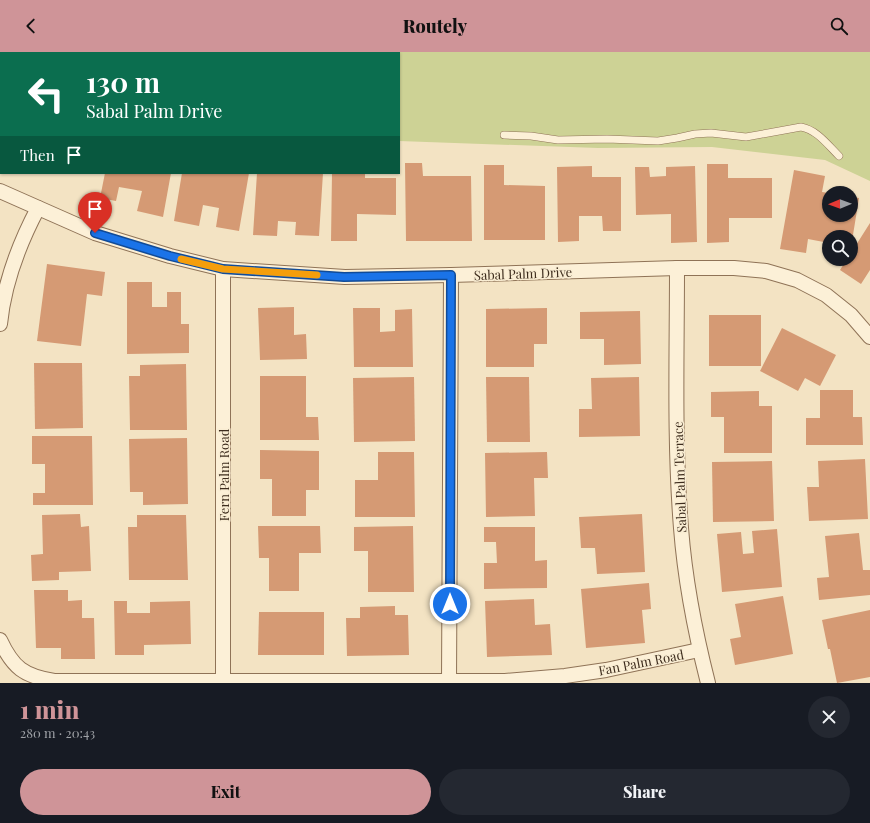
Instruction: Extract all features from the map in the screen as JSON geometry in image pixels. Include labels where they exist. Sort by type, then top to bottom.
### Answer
[{"type":"street","name":"Sabal Palm Drive","points":[[0,191],[95,233],[133,246],[223,269],[344,277],[677,268],[751,269],[766,271],[797,280],[812,287],[832,300],[850,315],[870,338]]},
{"type":"street","points":[[0,324],[6,289],[16,256],[38,208]]},
{"type":"street","name":"Sabal Palm Terrace","points":[[677,268],[677,468],[681,530],[688,591],[699,650],[708,683]]},
{"type":"street","name":"Fern Palm Road","points":[[223,269],[223,681]]},
{"type":"street","points":[[450,682],[451,275]]},
{"type":"street","name":"Fan Palm Road","points":[[0,640],[7,655],[19,669],[35,678],[54,681],[505,681],[565,676],[606,670],[699,650]]},
{"type":"lane","points":[[504,135],[531,136],[558,140],[607,139],[658,141],[695,134],[711,133],[746,137],[801,127],[808,128],[816,132],[839,156]]},
{"type":"green space","points":[[400,52],[870,52],[870,181],[825,160],[712,147],[598,148],[400,141]]},
{"type":"building","points":[[405,163],[422,163],[423,176],[471,176],[472,241],[406,241]]},
{"type":"building","points":[[707,164],[728,164],[728,178],[772,178],[772,218],[729,218],[729,242],[707,243]]},
{"type":"building","points":[[484,165],[504,165],[504,185],[545,186],[545,240],[484,240]]},
{"type":"building","points":[[592,166],[592,177],[621,177],[621,231],[603,231],[602,216],[579,216],[579,241],[558,242],[557,167]]},
{"type":"building","points":[[695,166],[697,242],[671,243],[671,214],[636,215],[635,167],[649,167],[650,177],[666,176],[666,167]]},
{"type":"building","points":[[794,170],[825,176],[822,186],[822,222],[855,222],[854,230],[822,230],[822,242],[808,239],[806,253],[780,249]]},
{"type":"building","points":[[105,174],[171,174],[163,217],[137,211],[142,191],[119,187],[116,201],[100,198]]},
{"type":"building","points":[[182,174],[249,174],[239,231],[216,227],[219,208],[203,205],[199,226],[174,221]]},
{"type":"building","points":[[257,174],[323,174],[319,236],[295,235],[296,222],[278,221],[277,236],[253,235]]},
{"type":"building","points":[[332,174],[365,174],[365,178],[396,178],[396,215],[357,214],[357,241],[331,241]]},
{"type":"building","points":[[870,223],[870,270],[861,284],[840,270],[843,266],[858,266],[858,242]]},
{"type":"building","points":[[47,264],[105,272],[102,296],[87,294],[81,346],[37,341]]},
{"type":"building","points":[[127,282],[152,282],[152,307],[167,307],[167,292],[181,292],[181,324],[189,324],[189,353],[127,354]]},
{"type":"building","points":[[294,307],[294,335],[306,334],[307,359],[260,360],[258,308]]},
{"type":"building","points":[[353,308],[380,308],[380,332],[395,331],[395,310],[412,309],[413,367],[354,367]]},
{"type":"building","points":[[547,308],[547,344],[534,344],[534,367],[486,367],[486,309]]},
{"type":"building","points":[[640,311],[641,364],[604,365],[604,339],[580,339],[580,312]]},
{"type":"building","points":[[709,315],[761,315],[761,366],[709,366]]},
{"type":"building","points":[[782,328],[836,355],[820,386],[805,378],[798,391],[760,371]]},
{"type":"building","points":[[34,363],[82,363],[83,428],[35,429]]},
{"type":"building","points":[[186,364],[187,430],[130,430],[129,376],[140,376],[140,365]]},
{"type":"building","points":[[260,376],[306,376],[306,417],[318,417],[319,440],[260,440]]},
{"type":"building","points":[[414,377],[415,441],[354,442],[353,378]]},
{"type":"building","points":[[486,377],[529,377],[530,442],[487,442]]},
{"type":"building","points":[[639,377],[640,436],[579,437],[579,409],[592,409],[591,378]]},
{"type":"building","points":[[820,390],[853,390],[853,417],[862,417],[863,445],[806,445],[806,418],[820,418]]},
{"type":"building","points":[[759,391],[759,406],[772,406],[772,453],[724,453],[724,417],[711,417],[711,392]]},
{"type":"building","points":[[32,436],[92,436],[93,505],[33,505],[33,493],[45,493],[45,464],[32,464]]},
{"type":"building","points":[[187,438],[188,504],[143,505],[143,492],[130,492],[129,439]]},
{"type":"building","points":[[260,450],[319,451],[319,490],[306,490],[306,516],[272,516],[272,479],[260,479]]},
{"type":"building","points":[[378,452],[414,452],[415,517],[355,517],[355,480],[378,480]]},
{"type":"building","points":[[547,452],[548,478],[534,478],[535,516],[486,517],[485,453]]},
{"type":"building","points":[[865,459],[868,519],[809,521],[807,487],[819,487],[818,461]]},
{"type":"building","points":[[772,461],[774,521],[713,522],[712,462]]},
{"type":"building","points":[[80,514],[81,527],[89,526],[91,571],[59,572],[59,580],[32,581],[31,555],[43,554],[42,515]]},
{"type":"building","points":[[642,514],[645,572],[597,574],[595,548],[581,548],[579,517]]},
{"type":"building","points":[[137,515],[186,515],[188,580],[129,580],[128,527],[137,527]]},
{"type":"building","points":[[258,526],[320,526],[321,553],[299,553],[299,591],[269,591],[269,558],[259,558]]},
{"type":"building","points":[[413,526],[414,592],[368,592],[368,551],[354,551],[354,527]]},
{"type":"building","points":[[484,527],[535,527],[535,561],[547,560],[547,588],[484,589],[484,563],[497,563],[496,542],[484,542]]},
{"type":"building","points":[[777,529],[782,587],[722,592],[717,534],[741,532],[743,554],[754,553],[752,531]]},
{"type":"building","points":[[859,533],[863,570],[870,570],[870,595],[819,600],[817,578],[829,577],[825,536]]},
{"type":"building","points":[[649,583],[651,609],[642,610],[645,643],[586,648],[581,589]]},
{"type":"building","points":[[34,590],[68,590],[68,601],[82,600],[82,618],[94,618],[95,659],[61,659],[61,648],[36,648]]},
{"type":"building","points":[[783,596],[793,654],[735,665],[730,639],[741,637],[735,604]]},
{"type":"building","points":[[534,599],[535,625],[550,624],[552,655],[487,657],[485,601]]},
{"type":"building","points":[[114,601],[127,601],[127,613],[150,613],[150,602],[190,601],[191,644],[144,645],[144,655],[115,655]]},
{"type":"building","points":[[395,606],[395,615],[408,615],[409,655],[347,656],[346,618],[360,618],[360,607]]},
{"type":"building","points":[[870,610],[870,677],[837,683],[822,620]]},
{"type":"building","points":[[259,612],[324,612],[324,655],[258,655]]},
{"type":"slow traffic","points":[[181,259],[223,269],[317,275]]},
{"type":"route","points":[[95,233],[133,246],[223,269],[344,277],[451,275],[450,604]]}]
